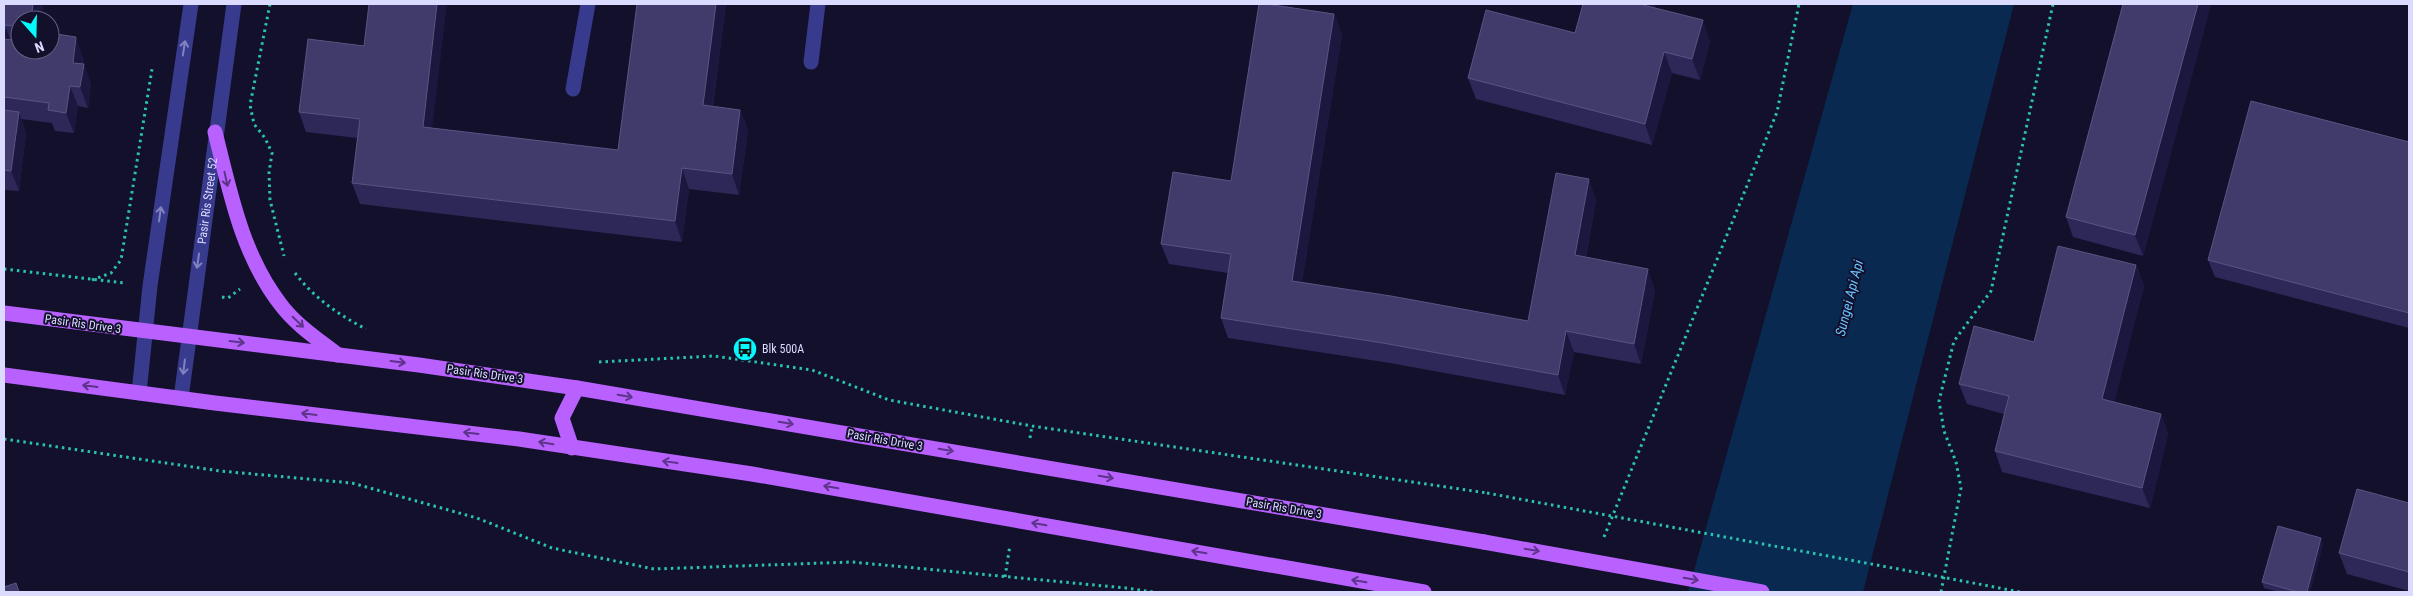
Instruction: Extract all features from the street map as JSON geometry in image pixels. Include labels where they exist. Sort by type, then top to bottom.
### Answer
[{"type":"main road","points":[[215,132],[230,198],[250,252],[261,275],[281,306],[301,326],[338,355]]},
{"type":"main road","name":"Pasir Ris Drive 3","points":[[4,313],[338,355],[577,388],[1484,542],[1762,592]]},
{"type":"main road","points":[[4,375],[519,439],[752,474],[1424,592]]},
{"type":"main road","points":[[572,448],[562,418],[577,388]]},
{"type":"street","points":[[139,393],[145,332],[190,4]]},
{"type":"street","name":"Pasir Ris Street 52","points":[[181,398],[215,132],[234,4]]},
{"type":"street","points":[[573,89],[588,4]]},
{"type":"street","points":[[811,62],[818,4]]},
{"type":"path","points":[[270,4],[250,105],[254,124],[265,138],[272,153],[269,173],[270,200],[285,261]]},
{"type":"path","points":[[1603,539],[1778,112],[1799,4]]},
{"type":"path","points":[[1941,592],[1961,488],[1956,462],[1944,432],[1939,401],[1954,341],[1991,290],[2053,4]]},
{"type":"path","points":[[4,269],[92,280],[111,273],[121,260],[153,63]]},
{"type":"path","points":[[291,268],[306,288],[343,317],[368,330]]},
{"type":"path","points":[[592,363],[714,356],[812,370],[889,400],[1032,426],[1487,493],[2020,592]]},
{"type":"path","points":[[4,439],[220,471],[352,483],[477,518],[552,548],[654,568],[852,562],[1153,592]]},
{"type":"water","name":"Sungei Api Api","points":[[1853,4],[2014,4],[1863,592],[1688,592]]},
{"type":"building","points":[[4,4],[33,4],[32,10],[10,10],[10,26],[5,25],[4,39]]},
{"type":"building","points":[[369,4],[437,4],[423,127],[618,150],[637,4],[716,4],[703,105],[740,110],[732,174],[682,168],[675,221],[352,183],[360,119],[299,112],[308,39],[364,46]]},
{"type":"building","points":[[1259,4],[1334,14],[1292,281],[1391,296],[1528,321],[1556,173],[1589,179],[1575,255],[1648,269],[1634,344],[1566,331],[1558,375],[1383,343],[1221,318],[1231,254],[1161,244],[1173,172],[1231,181]]},
{"type":"building","points":[[1583,4],[1643,4],[1703,20],[1692,59],[1664,52],[1645,124],[1468,78],[1486,10],[1575,33]]},
{"type":"building","points":[[2123,4],[2198,4],[2135,235],[2066,217]]},
{"type":"building","points":[[60,34],[76,37],[73,63],[84,64],[80,87],[70,86],[66,113],[48,110],[49,103],[4,97],[4,39],[10,40],[10,60],[60,60]]},
{"type":"building","points":[[2251,101],[2409,142],[2409,313],[2208,260]]},
{"type":"building","points":[[4,110],[19,112],[11,171],[4,170]]},
{"type":"building","points":[[2058,246],[2136,265],[2102,399],[2161,414],[2142,488],[1995,451],[2009,396],[1959,384],[1974,326],[2034,342]]},
{"type":"building","points":[[2357,489],[2409,503],[2409,572],[2339,553]]},
{"type":"building","points":[[2278,526],[2321,538],[2307,592],[2298,592],[2262,582]]},
{"type":"building","points":[[16,583],[19,592],[4,592],[4,587]]},
{"type":"place","name":"Blk 500A","points":[[745,349]]}]
